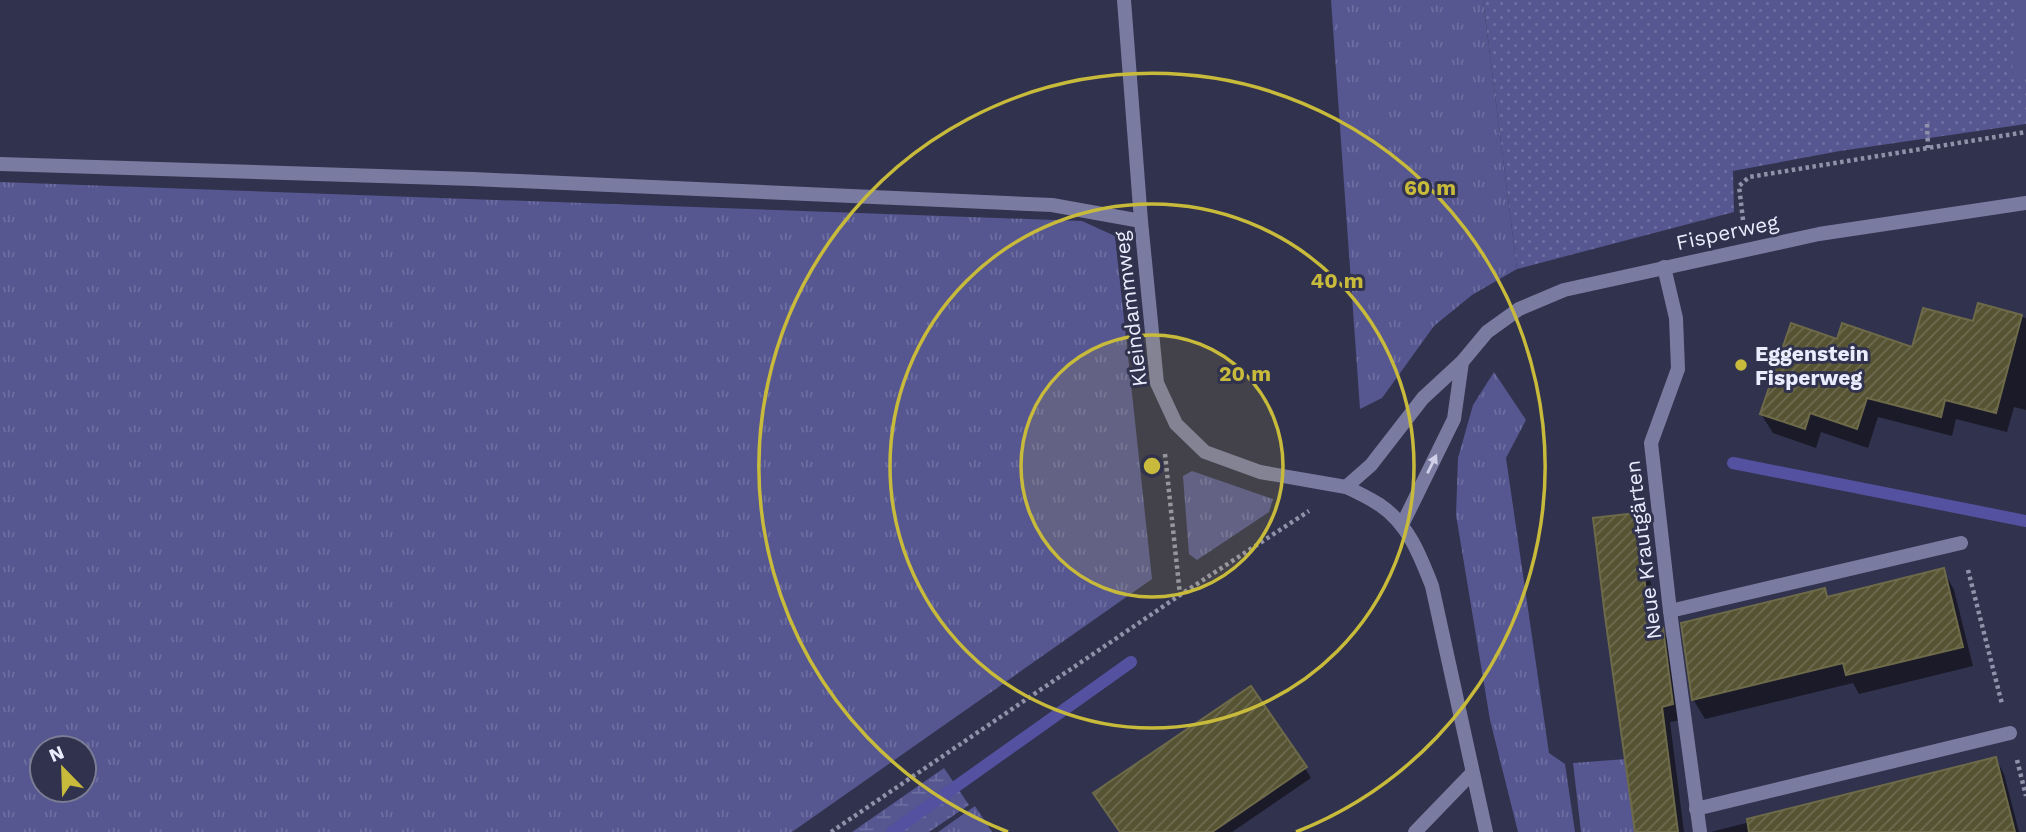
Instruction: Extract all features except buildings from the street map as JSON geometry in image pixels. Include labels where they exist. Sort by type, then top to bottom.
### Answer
[{"type":"street","name":"Kleindammweg","points":[[1124,0],[1157,383],[1176,424],[1205,452],[1260,472],[1346,486]]},
{"type":"street","points":[[0,164],[486,180],[1038,205],[1141,221]]},
{"type":"street","name":"Fisperweg","points":[[1346,486],[1371,465],[1423,398],[1462,362],[1487,332],[1519,309],[1564,290],[1819,234],[2026,203]]},
{"type":"street","name":"Neue Krautgärten","points":[[1664,267],[1676,318],[1678,369],[1651,443],[1670,611],[1700,832]]},
{"type":"street","points":[[1402,525],[1454,419],[1462,362]]},
{"type":"street","points":[[1346,486],[1380,505],[1402,525],[1418,549],[1432,586],[1486,832]]},
{"type":"street","points":[[1670,611],[1961,543]]},
{"type":"street","points":[[1696,809],[2010,733]]},
{"type":"street","points":[[1415,832],[1472,774]]},
{"type":"path","points":[[1927,124],[1928,148]]},
{"type":"path","points":[[1747,249],[1739,186],[1749,177],[2026,132]]},
{"type":"path","points":[[1164,450],[1180,595]]},
{"type":"path","points":[[831,832],[1346,486]]},
{"type":"path","points":[[1961,543],[2026,796]]},
{"type":"green space","points":[[1331,0],[1483,0],[1517,269],[1472,295],[1434,326],[1382,398],[1360,409]]},
{"type":"green space","points":[[1483,0],[2026,0],[2026,124],[1840,151],[1733,171],[1734,212],[1517,269]]},
{"type":"green space","points":[[2015,0],[2026,0],[2026,79],[2012,78]]},
{"type":"green space","points":[[0,182],[1082,221],[1115,236],[1152,579],[792,832],[0,832]]},
{"type":"green space","points":[[1494,372],[1526,420],[1506,458],[1549,753],[1565,764],[1575,832],[1518,832],[1490,720],[1456,515],[1458,458],[1473,405]]},
{"type":"green space","points":[[1192,471],[1273,499],[1269,512],[1197,560],[1189,554],[1183,476]]},
{"type":"green space","points":[[1626,759],[1636,832],[1581,832],[1573,763]]},
{"type":"green space","points":[[944,768],[969,805],[929,832],[852,832]]},
{"type":"green space","points":[[975,806],[992,832],[938,832]]},
{"type":"waterway","points":[[1733,463],[2026,521]]},
{"type":"waterway","points":[[892,832],[1131,662]]},
{"type":"place","name":"Eggenstein Fisperweg","points":[[1741,365]]}]
